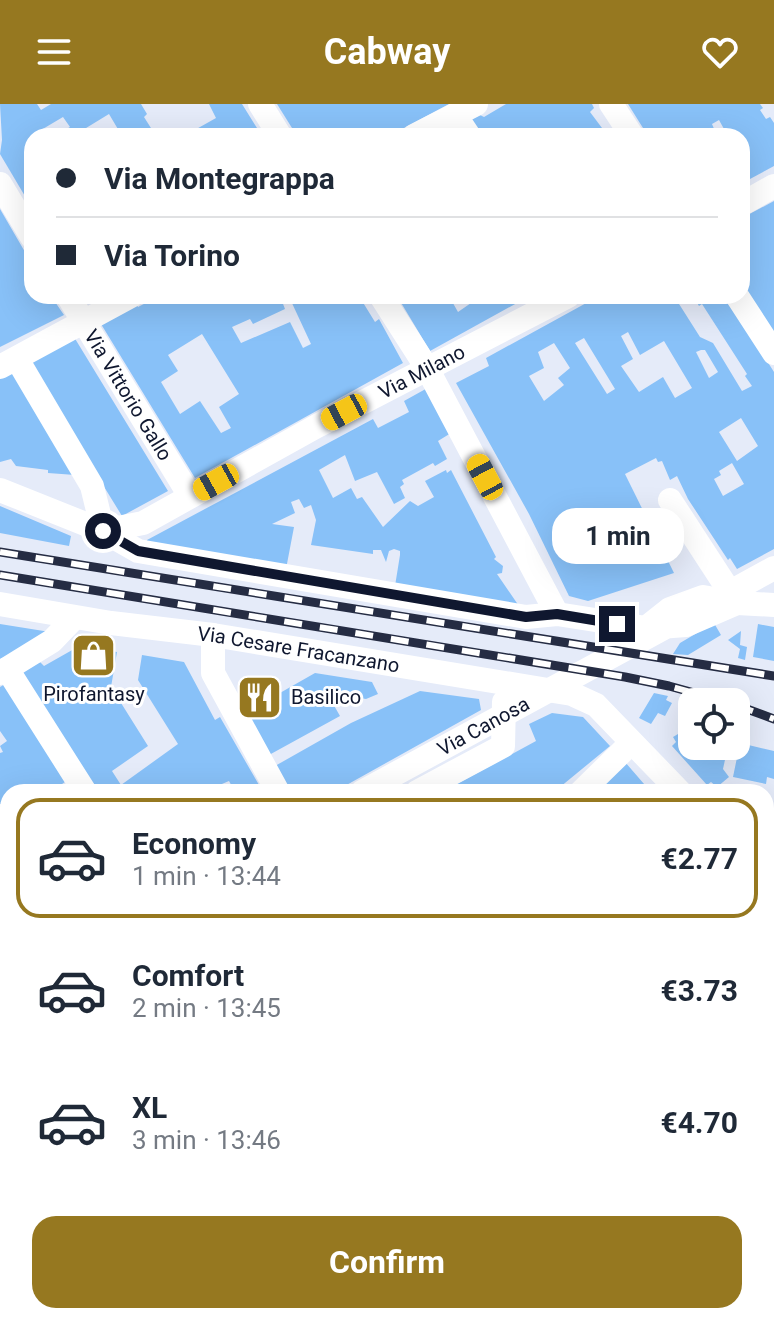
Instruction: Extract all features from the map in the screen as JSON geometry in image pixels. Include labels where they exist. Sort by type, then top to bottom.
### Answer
[{"type":"street","points":[[260,104],[275,128]]},
{"type":"street","points":[[611,104],[627,128]]},
{"type":"street","points":[[431,128],[466,109]]},
{"type":"street","points":[[0,184],[24,224]]},
{"type":"street","points":[[750,200],[774,186]]},
{"type":"street","name":"Via Vittorio Gallo","points":[[73,304],[190,496]]},
{"type":"street","points":[[103,531],[92,486],[8,363],[117,304]]},
{"type":"street","points":[[386,304],[427,368],[557,614]]},
{"type":"street","name":"Via Milano","points":[[103,531],[143,523],[427,368],[529,304]]},
{"type":"street","points":[[742,304],[774,353]]},
{"type":"street","points":[[0,490],[103,531],[138,551],[526,617],[557,614],[646,628],[670,609],[703,597],[774,605]]},
{"type":"street","points":[[670,500],[737,603]]},
{"type":"street","name":"Via Canosa","points":[[377,784],[774,568]]},
{"type":"street","name":"Via Cesare Fracanzano","points":[[0,604],[74,618],[213,635],[572,694],[596,705],[631,743]]},
{"type":"street","points":[[74,618],[52,641],[3,671],[80,784]]},
{"type":"street","points":[[213,635],[213,673],[274,784]]},
{"type":"street","points":[[432,784],[503,746],[504,682]]},
{"type":"street","points":[[589,784],[631,743],[672,784]]},
{"type":"building","points":[[0,104],[37,104],[41,110],[51,104],[141,104],[151,128],[117,128],[109,114],[86,128],[68,128],[63,117],[44,128],[24,128],[24,194],[0,154]]},
{"type":"building","points":[[209,104],[242,104],[257,128],[198,128],[216,118]]},
{"type":"building","points":[[277,104],[449,104],[404,128],[292,128]]},
{"type":"building","points":[[506,104],[592,104],[594,108],[590,112],[602,128],[472,128],[468,121],[480,115],[484,117]]},
{"type":"building","points":[[628,104],[760,104],[766,119],[770,117],[774,123],[774,166],[750,179],[750,128],[723,128],[719,120],[712,124],[714,128],[643,128]]},
{"type":"building","points":[[774,201],[774,336],[750,298],[750,214]]},
{"type":"building","points":[[0,209],[24,250],[24,304],[56,304],[64,315],[0,347]]},
{"type":"building","points":[[136,304],[138,307],[144,304],[283,304],[285,309],[253,324],[250,319],[232,327],[241,343],[290,322],[303,348],[311,344],[292,304],[364,304],[375,322],[379,319],[403,363],[195,478],[101,324]],"holes":[[[202,334],[239,394],[219,407],[231,428],[221,433],[200,401],[180,414],[161,382],[178,371],[168,355]]]},
{"type":"building","points":[[402,304],[454,304],[458,312],[470,304],[515,304],[430,351]]},
{"type":"building","points":[[584,304],[679,304],[700,337],[713,343],[742,391],[752,386],[745,376],[747,374],[702,304],[731,304],[774,372],[774,549],[737,569],[688,499],[677,476],[670,480],[662,461],[658,462],[656,458],[625,474],[674,573],[588,601],[569,596],[529,514],[456,383],[489,366],[486,358]],"holes":[[[628,332],[640,355],[664,341],[692,388],[675,398],[663,377],[639,392],[621,366],[633,359],[621,336]],[[584,338],[615,389],[607,394],[575,343]],[[554,343],[570,368],[558,378],[564,385],[544,401],[529,376],[544,368],[538,352]],[[705,350],[718,372],[709,378],[696,352]],[[741,418],[758,446],[737,461],[719,432]],[[732,463],[744,484],[723,496],[714,479],[721,475],[719,471]]]},
{"type":"building","points":[[74,337],[168,491],[122,516],[28,363]]},
{"type":"building","points":[[13,369],[75,475],[16,466],[11,459],[0,462],[0,376]]},
{"type":"building","points":[[431,386],[451,433],[438,441],[447,459],[402,480],[404,484],[400,487],[405,498],[394,504],[377,472],[355,481],[345,455],[319,470],[333,498],[351,488],[357,499],[362,497],[383,527],[410,501],[418,506],[434,497],[425,481],[451,470],[496,557],[494,559],[503,566],[502,573],[497,574],[521,609],[395,586],[400,551],[394,549],[389,551],[386,562],[381,550],[373,550],[373,554],[311,545],[316,520],[311,505],[304,508],[299,499],[291,502],[295,513],[272,524],[294,527],[286,569],[148,545],[147,540],[373,419],[378,428],[409,412],[404,401]]},
{"type":"building","points":[[0,506],[71,536],[69,546],[0,533]]},
{"type":"building","points":[[714,623],[721,635],[688,655],[673,654],[680,643]]},
{"type":"building","points":[[0,624],[50,632],[0,661]]},
{"type":"building","points":[[758,624],[774,627],[774,661],[753,657]]},
{"type":"building","points":[[741,631],[740,645],[747,647],[745,660],[738,658],[740,649],[728,640]]},
{"type":"building","points":[[81,646],[117,652],[111,687],[148,746],[112,771],[120,784],[92,784],[20,673],[40,662],[44,666],[74,649],[81,649]]},
{"type":"building","points":[[142,655],[184,662],[215,720],[220,717],[258,784],[231,784],[229,781],[222,784],[122,784],[178,744],[138,680]]},
{"type":"building","points":[[315,673],[372,682],[378,694],[366,699],[330,693],[328,695],[340,716],[269,755],[245,713]]},
{"type":"building","points":[[5,684],[68,780],[62,784],[0,784],[0,753],[3,752],[0,746],[7,741],[0,731],[0,687]]},
{"type":"building","points":[[420,691],[479,699],[481,710],[348,784],[285,784],[275,766],[351,723]]},
{"type":"building","points":[[654,693],[668,696],[666,700],[672,703],[665,716],[658,713],[651,724],[639,718]]},
{"type":"building","points":[[552,713],[583,717],[610,746],[564,784],[457,784],[536,741],[529,724]]},
{"type":"building","points":[[678,734],[678,753],[672,746],[676,742],[673,737]]},
{"type":"building","points":[[750,745],[774,751],[774,779],[767,777],[766,784],[733,777],[736,760],[750,760]]},
{"type":"building","points":[[685,760],[725,760],[723,769],[729,777],[721,784],[706,784]]},
{"type":"building","points":[[625,762],[644,784],[603,784]]},
{"type":"railway","points":[[0,552],[774,676]]},
{"type":"railway","points":[[0,575],[625,677],[678,688]]},
{"type":"railway","points":[[750,710],[774,719]]},
{"type":"place","name":"Pirofantasy","points":[[94,655]]},
{"type":"place","name":"Basilico","points":[[260,697]]},
{"type":"route","points":[[103,531],[138,551],[526,617],[557,614],[617,624]]}]
